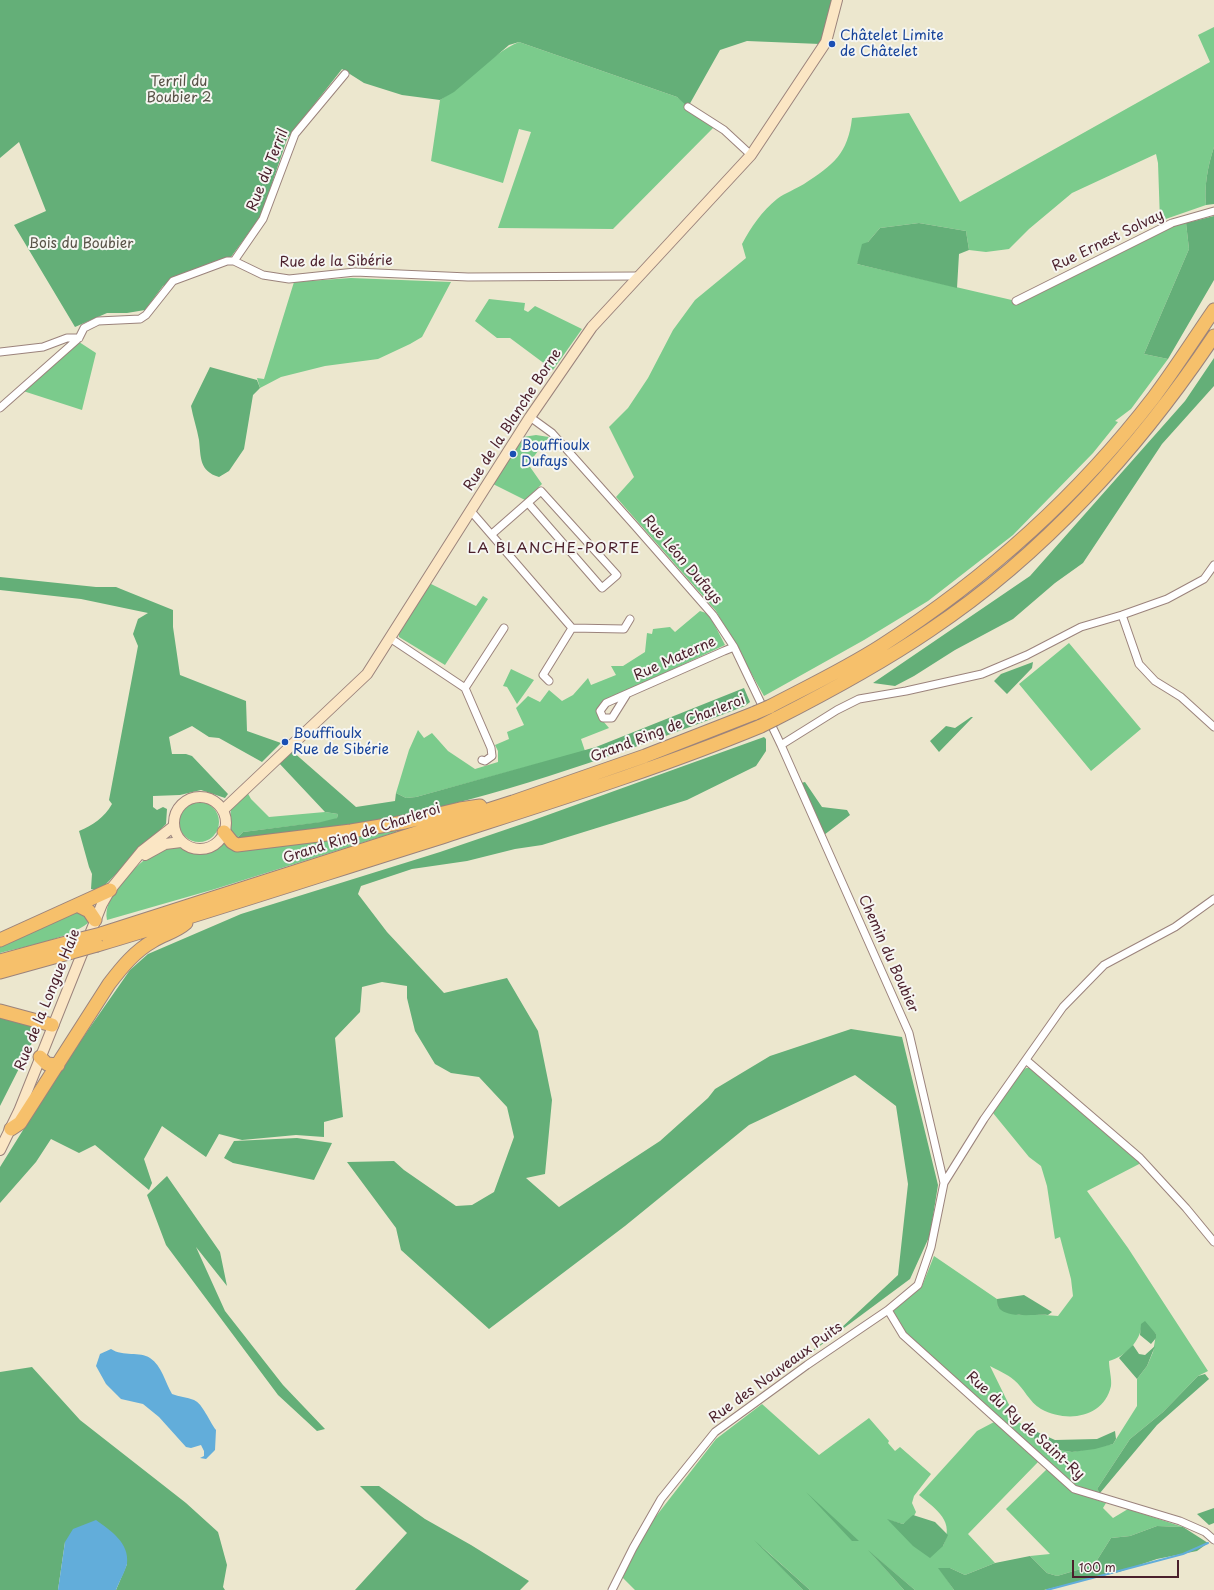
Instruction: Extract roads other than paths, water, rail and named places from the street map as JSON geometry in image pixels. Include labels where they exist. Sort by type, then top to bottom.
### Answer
[{"type":"highway","name":"Grand Ring de Charleroi","points":[[0,972],[72,952],[99,940],[513,802],[645,756],[769,707],[832,674],[880,646],[961,590],[1008,552],[1087,476],[1120,439],[1154,397],[1214,310]]},
{"type":"highway","name":"Grand Ring de Charleroi","points":[[0,961],[77,940],[99,940],[195,916],[585,790],[703,750],[775,719],[840,685],[931,630],[1016,563],[1061,522],[1130,449],[1165,406],[1214,336]]},
{"type":"highway","points":[[224,832],[232,842],[237,845],[271,842],[351,832],[405,822],[460,809],[513,802]]},
{"type":"highway","points":[[0,940],[110,890]]},
{"type":"highway","points":[[77,905],[89,911],[95,920]]},
{"type":"highway","points":[[11,1130],[20,1123],[109,984],[123,966],[153,940],[180,928],[195,916]]},
{"type":"highway","points":[[0,1011],[52,1026]]},
{"type":"highway","points":[[40,1057],[47,1064],[58,1065]]},
{"type":"street","name":"Rue de la Blanche Borne","points":[[222,810],[367,674],[530,417],[592,327],[636,276],[751,155],[826,42],[837,0]]},
{"type":"street","name":"Rue du Terril","points":[[234,260],[263,219],[295,134],[344,74]]},
{"type":"street","points":[[688,107],[724,130],[751,155]]},
{"type":"street","name":"Rue Ernest Solvay","points":[[1016,301],[1172,224],[1214,211]]},
{"type":"street","points":[[0,408],[79,338],[84,328],[98,321],[140,320],[146,316],[172,281],[234,260]]},
{"type":"street","name":"Rue de la Sibérie","points":[[234,260],[263,275],[289,279],[355,272],[468,278],[636,276]]},
{"type":"street","points":[[0,352],[43,348],[67,338],[79,338]]},
{"type":"street","name":"Rue Léon Dufays","points":[[530,417],[552,433],[713,615],[734,647],[781,745]]},
{"type":"street","points":[[492,534],[541,491],[617,575],[602,588],[528,503]]},
{"type":"street","points":[[470,510],[572,628],[624,629],[630,618]]},
{"type":"street","points":[[781,745],[837,710],[858,699],[906,691],[982,674],[1027,655],[1081,627],[1122,615],[1167,599],[1204,579],[1214,565]]},
{"type":"street","points":[[1122,615],[1139,664],[1155,681],[1181,696],[1214,727]]},
{"type":"street","points":[[465,688],[504,628]]},
{"type":"street","points":[[549,681],[542,675],[572,628]]},
{"type":"street","points":[[390,638],[465,688],[491,748],[492,756],[482,760]]},
{"type":"street","name":"Rue Materne","points":[[627,694],[734,647]]},
{"type":"street","name":"Chemin du Boubier","points":[[781,745],[909,1033],[944,1183]]},
{"type":"street","points":[[200,797],[217,803],[222,810],[226,823],[224,832],[217,843],[205,849],[192,848],[181,842],[176,835],[174,826],[177,810],[183,803],[200,797]]},
{"type":"street","name":"Rue de la Longue Haie","points":[[0,1150],[11,1130],[95,920],[110,890],[142,851],[174,826]]},
{"type":"street","name":"Rue de la Longue Haie","points":[[130,865],[165,844],[181,842]]},
{"type":"street","points":[[944,1183],[984,1119],[1064,1007],[1104,965],[1176,927],[1214,899]]},
{"type":"street","points":[[1026,1060],[1140,1158],[1214,1242]]},
{"type":"street","name":"Rue des Nouveaux Puits","points":[[612,1590],[633,1548],[661,1499],[715,1432],[807,1365],[888,1310],[918,1285],[931,1247],[944,1183]]},
{"type":"street","name":"Rue du Ry de Saint-Ry","points":[[888,1310],[903,1335],[1074,1489],[1180,1521],[1205,1532],[1214,1540]]},
{"type":"water","points":[[111,1349],[121,1353],[141,1355],[150,1358],[158,1365],[172,1394],[194,1400],[200,1405],[216,1430],[215,1450],[206,1459],[200,1458],[204,1456],[204,1451],[201,1445],[191,1448],[186,1447],[159,1417],[143,1404],[121,1399],[106,1384],[96,1366],[100,1354]]},
{"type":"water","points":[[96,1520],[118,1538],[122,1543],[127,1556],[127,1564],[116,1590],[58,1590],[65,1542],[73,1529]]},
{"type":"waterway","points":[[1047,1590],[1183,1554],[1208,1543]]},
{"type":"place","name":"Châtelet Limite de Châtelet","points":[[832,44]]},
{"type":"place","name":"Bouffioulx Dufays","points":[[513,454]]},
{"type":"place","name":"Bouffioulx Rue de Sibérie","points":[[285,742]]},
{"type":"district","name":"LA BLANCHE-PORTE","points":[[554,549]]},
{"type":"park label","name":"Terril du Boubier 2","points":[[179,90]]},
{"type":"park label","name":"Bois du Boubier","points":[[81,244]]}]
